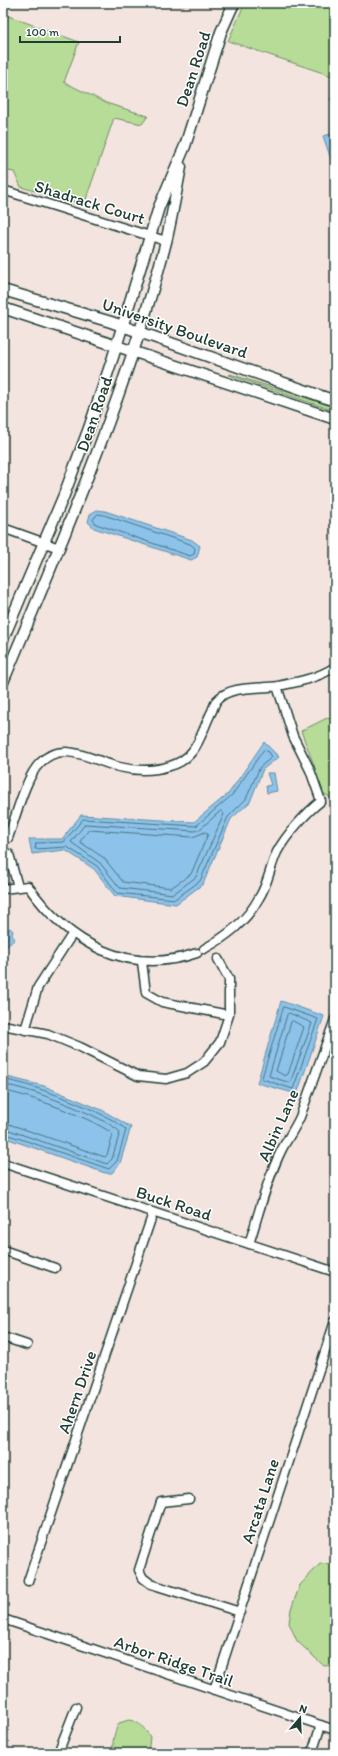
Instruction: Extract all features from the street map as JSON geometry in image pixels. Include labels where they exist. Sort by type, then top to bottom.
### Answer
[{"type":"main road","name":"Dean Road","points":[[3,639],[44,543],[90,428],[117,346],[159,207],[185,146],[222,32],[234,3]]},
{"type":"main road","name":"Dean Road","points":[[3,682],[98,452],[133,351],[166,241],[185,146]]},
{"type":"main road","name":"University Boulevard","points":[[3,290],[122,326],[335,401]]},
{"type":"main road","name":"University Boulevard","points":[[3,308],[335,419]]},
{"type":"street","name":"Shadrack Court","points":[[6,191],[166,241]]},
{"type":"street","points":[[3,528],[59,548]]},
{"type":"street","points":[[8,838],[31,776],[39,763],[47,757],[65,751],[81,753],[121,768],[149,770],[170,766],[186,758],[198,744],[217,700],[231,692],[277,686],[323,675],[335,667]]},
{"type":"street","points":[[3,889],[28,886],[55,917],[73,933],[100,951],[126,960],[142,962],[182,958],[200,951],[232,932],[260,898],[278,852],[290,834],[321,800],[310,770],[293,736],[277,686]]},
{"type":"street","points":[[9,854],[18,887]]},
{"type":"street","points":[[25,1030],[38,987],[73,933]]},
{"type":"street","points":[[3,1025],[48,1034],[80,1047],[138,1076],[166,1079],[187,1073],[204,1062],[220,1042],[229,1015],[229,979],[218,959]]},
{"type":"street","points":[[142,962],[146,993],[162,1002],[229,1015]]},
{"type":"street","name":"Albin Lane","points":[[249,1244],[282,1148],[293,1132],[300,1117],[335,1019]]},
{"type":"street","name":"Buck Road","points":[[3,1163],[335,1272]]},
{"type":"street","name":"Ahern Drive","points":[[28,1581],[153,1213]]},
{"type":"street","points":[[3,1250],[55,1268]]},
{"type":"street","name":"Arcata Lane","points":[[214,1690],[335,1322]]},
{"type":"street","points":[[3,1337],[27,1345]]},
{"type":"street","points":[[189,1499],[161,1502],[139,1570],[143,1578],[151,1584],[240,1612]]},
{"type":"street","name":"Arbor Ridge Trail","points":[[3,1619],[335,1730]]},
{"type":"street","points":[[58,1753],[76,1707]]},
{"type":"street","points":[[312,1753],[321,1725]]},
{"type":"green space","points":[[245,3],[331,3],[335,26],[335,77],[228,41]]},
{"type":"green space","points":[[3,14],[79,42],[64,82],[106,103],[148,116],[142,124],[114,118],[84,205],[21,187],[14,172],[3,170]]},
{"type":"green space","points":[[230,374],[335,407],[335,411],[229,375]]},
{"type":"green space","points":[[327,718],[335,720],[335,800],[319,791],[314,765],[301,731]]},
{"type":"green space","points":[[335,1563],[335,1665],[324,1666],[297,1641],[289,1623],[291,1609],[300,1585],[320,1564]]},
{"type":"green space","points":[[129,1720],[136,1722],[141,1726],[150,1737],[148,1753],[113,1753],[114,1738],[119,1723]]},
{"type":"water","points":[[335,133],[335,162],[331,159],[323,136]]},
{"type":"water","points":[[97,510],[105,511],[192,540],[200,546],[197,557],[191,560],[94,528],[88,522],[90,514]]},
{"type":"water","points":[[264,742],[279,757],[263,769],[250,802],[231,819],[203,884],[176,904],[115,896],[94,869],[65,850],[32,854],[29,839],[62,839],[81,815],[194,822],[229,793]]},
{"type":"water","points":[[267,773],[274,773],[277,791],[267,793],[266,786],[271,785]]},
{"type":"water","points":[[10,928],[13,931],[12,935],[15,939],[5,948],[3,946],[3,942],[8,937],[8,929]]},
{"type":"water","points":[[281,1001],[324,1016],[297,1094],[257,1083]]},
{"type":"water","points":[[3,1076],[44,1086],[102,1110],[131,1127],[120,1163],[112,1173],[105,1173],[3,1137]]},
{"type":"waterway","points":[[335,94],[331,99],[335,104]]},
{"type":"waterway","points":[[334,135],[332,128],[335,120]]}]
